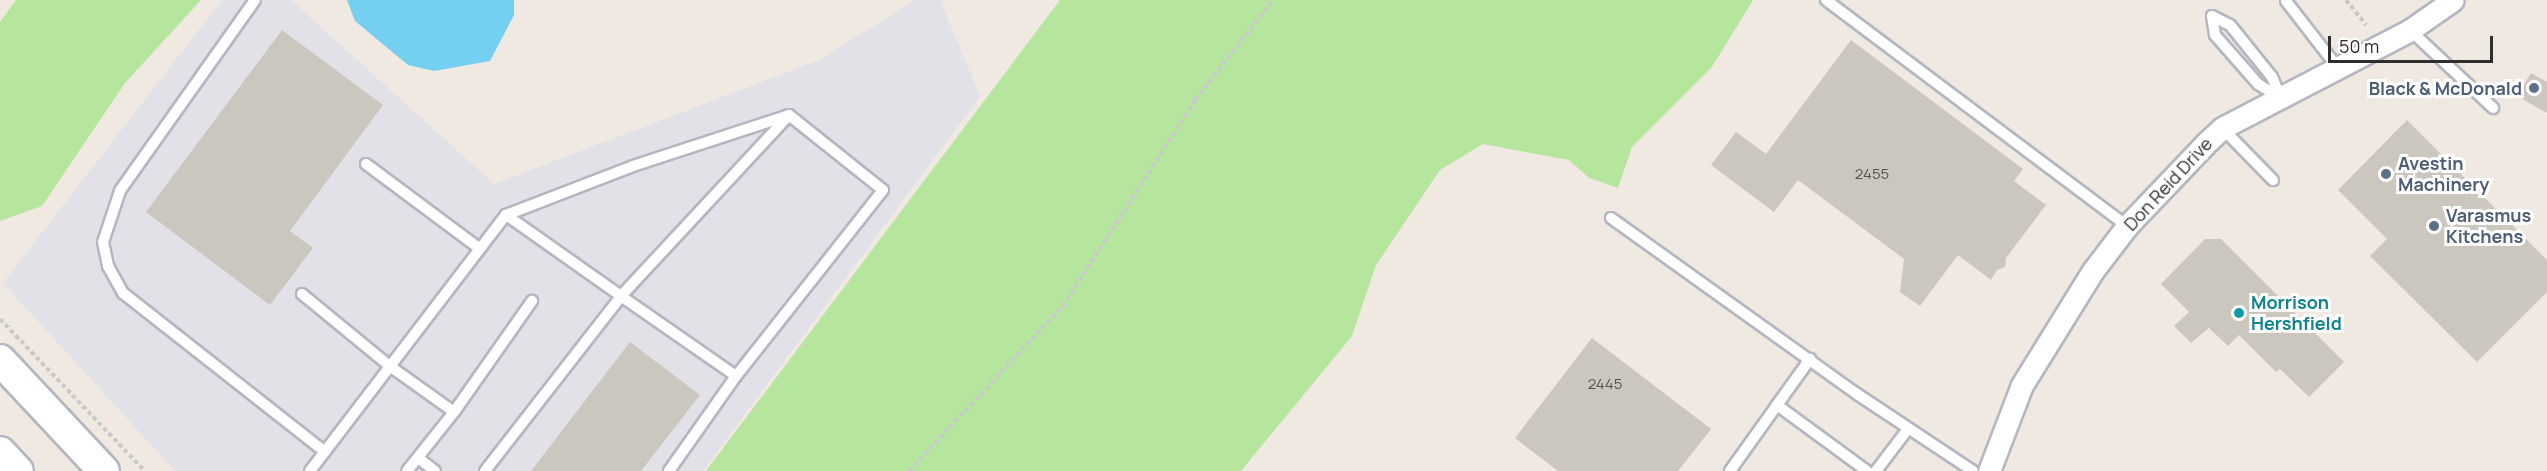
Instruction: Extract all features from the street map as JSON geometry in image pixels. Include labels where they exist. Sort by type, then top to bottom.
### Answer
[{"type":"main road","points":[[0,360],[104,471]]},
{"type":"main road","points":[[0,452],[18,471]]},
{"type":"street","name":"Don Reid Drive","points":[[1989,471],[2022,385],[2092,272],[2127,225],[2222,128],[2410,30],[2453,0]]},
{"type":"lane","points":[[255,0],[120,191],[103,242],[108,266],[123,293],[325,452]]},
{"type":"lane","points":[[1826,0],[2127,225]]},
{"type":"lane","points":[[2286,1],[2338,68]]},
{"type":"lane","points":[[2212,16],[2230,25],[2272,77],[2281,98],[2258,84],[2215,35],[2212,16]]},
{"type":"lane","points":[[2410,30],[2493,108]]},
{"type":"lane","points":[[310,471],[506,215],[633,166],[789,115]]},
{"type":"lane","points":[[485,471],[621,296],[789,115]]},
{"type":"lane","points":[[669,471],[736,376],[883,190],[789,115]]},
{"type":"lane","points":[[2222,128],[2273,180]]},
{"type":"lane","points":[[366,164],[480,249]]},
{"type":"lane","points":[[506,215],[736,376]]},
{"type":"lane","points":[[1611,218],[1908,429],[1973,471]]},
{"type":"lane","points":[[302,294],[391,367],[454,412]]},
{"type":"lane","points":[[407,471],[454,412],[532,301]]},
{"type":"lane","points":[[1730,471],[1810,359]]},
{"type":"lane","points":[[1777,405],[1867,471]]},
{"type":"lane","points":[[1876,471],[1908,429]]},
{"type":"lane","points":[[418,458],[435,471]]},
{"type":"path","points":[[909,471],[1063,306],[1195,100],[1273,0]]},
{"type":"path","points":[[2346,0],[2366,25]]},
{"type":"path","points":[[0,319],[145,471]]},
{"type":"shaded area","points":[[222,0],[291,0],[494,184],[819,60],[915,0],[940,0],[980,96],[703,471],[175,471],[3,283]]},
{"type":"green space","points":[[16,0],[201,0],[125,83],[42,206],[0,221],[0,22]]},
{"type":"green space","points":[[1060,0],[1753,0],[1712,67],[1632,147],[1618,188],[1589,178],[1569,160],[1483,144],[1440,170],[1376,265],[1352,336],[1241,471],[706,471]]},
{"type":"water","points":[[347,0],[514,0],[514,15],[490,61],[434,71],[408,65],[355,21]]},
{"type":"building","points":[[282,30],[383,105],[290,231],[313,248],[270,305],[146,212]]},
{"type":"building","points":[[1851,40],[2023,169],[2014,181],[2046,205],[2006,258],[2005,267],[1997,270],[1991,280],[1958,255],[1920,306],[1900,292],[1904,259],[1798,180],[1774,212],[1711,165],[1736,132],[1766,154]]},
{"type":"building","name":"Black & McDonald","points":[[2531,73],[2547,82],[2547,113],[2517,96]]},
{"type":"building","points":[[2407,120],[2547,260],[2547,292],[2477,362],[2370,256],[2387,239],[2338,190]]},
{"type":"building","name":"Morrison Hershfield","points":[[2205,239],[2221,239],[2344,362],[2309,397],[2280,369],[2276,372],[2239,335],[2228,346],[2209,328],[2191,343],[2174,326],[2189,312],[2161,284]]},
{"type":"building","points":[[1592,338],[1711,429],[1678,471],[1558,471],[1515,438]]},
{"type":"building","points":[[630,342],[700,395],[641,471],[531,471]]},
{"type":"place","name":"Black & McDonald","points":[[2534,88]]},
{"type":"place","name":"Avestin Machinery","points":[[2386,174]]},
{"type":"place","name":"Varasmus Kitchens","points":[[2434,226]]},
{"type":"place","name":"Morrison Hershfield","points":[[2239,313]]}]
